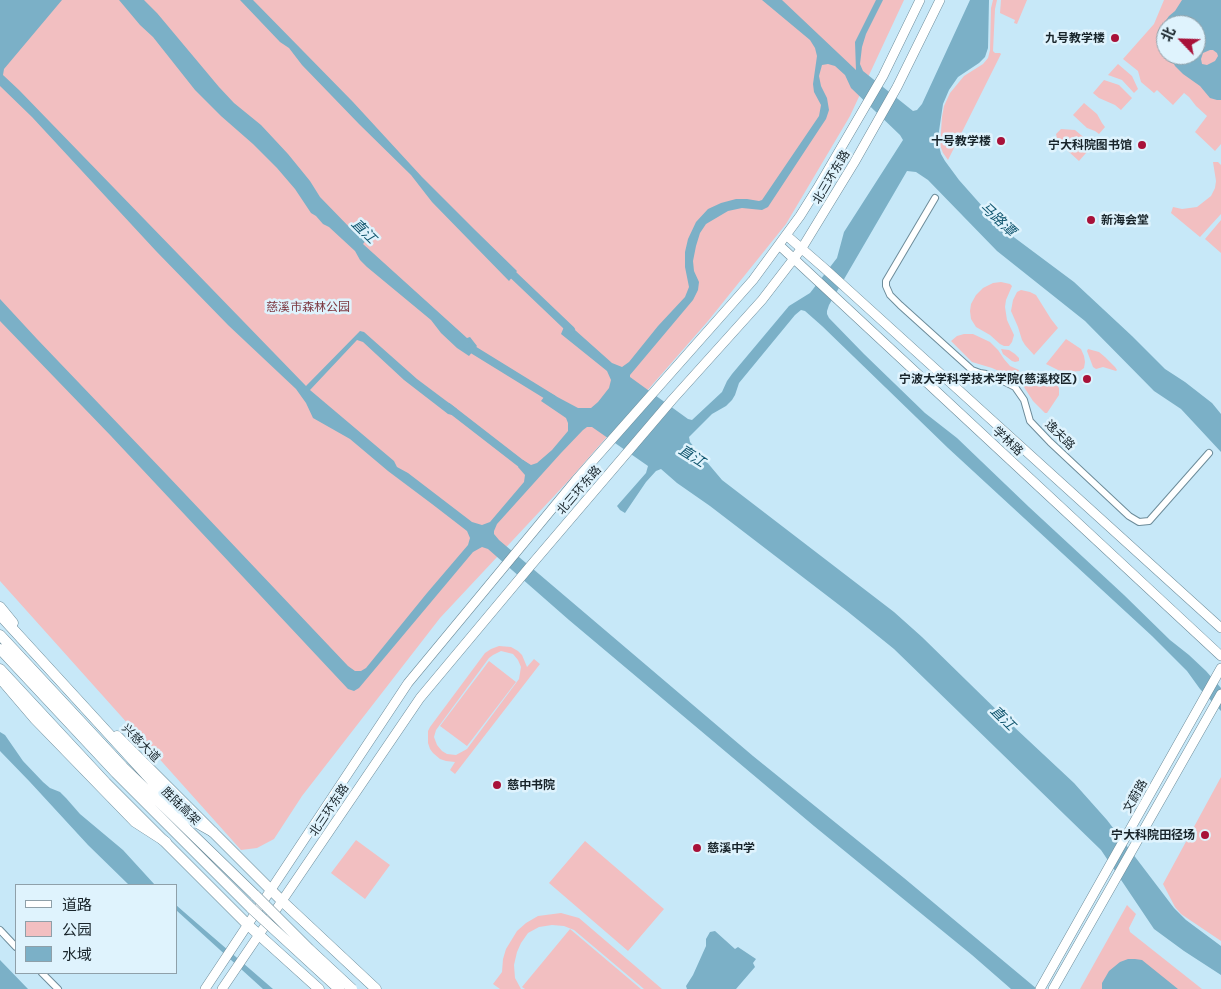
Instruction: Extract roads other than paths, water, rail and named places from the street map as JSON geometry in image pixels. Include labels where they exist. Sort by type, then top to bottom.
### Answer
[{"type":"main road","name":"北三环东路","points":[[205,989],[408,683],[576,480],[753,280],[786,235],[817,189],[883,76],[920,0]]},
{"type":"main road","name":"北三环东路","points":[[222,989],[420,698],[672,400],[762,300],[802,248],[897,88],[940,0]]},
{"type":"main road","name":"学林路","points":[[786,235],[1221,628]]},
{"type":"main road","name":"学林路","points":[[779,244],[1221,656]]},
{"type":"main road","name":"兴慈大道","points":[[0,607],[68,688],[282,901],[376,989]]},
{"type":"main road","points":[[0,615],[183,815],[213,832]]},
{"type":"main road","name":"胜陆高架","points":[[0,635],[123,767],[352,989]]},
{"type":"main road","name":"胜陆高架","points":[[0,649],[116,773],[252,909],[339,989]]},
{"type":"main road","points":[[0,669],[106,782],[248,925],[319,989]]},
{"type":"main road","name":"文蔚路","points":[[1040,989],[1220,670]]},
{"type":"main road","points":[[0,678],[35,719],[135,822],[166,842]]},
{"type":"main road","name":"文蔚路","points":[[1053,989],[1221,694]]},
{"type":"street","name":"逸夫路","points":[[935,198],[886,281],[890,295],[900,305],[972,370],[995,377],[1015,387],[1024,400],[1030,421],[1050,442],[1130,516],[1139,522],[1148,521],[1209,453]]},
{"type":"street","points":[[0,930],[15,945]]},
{"type":"street","points":[[43,974],[58,989]]},
{"type":"water","points":[[0,0],[62,0],[4,69],[3,75],[306,386],[360,331],[364,332],[417,379],[457,409],[452,415],[448,414],[404,380],[363,342],[357,340],[310,390],[394,461],[397,467],[408,473],[472,522],[482,525],[490,522],[524,482],[525,475],[518,467],[523,460],[531,465],[537,463],[552,450],[568,431],[566,418],[541,401],[548,392],[578,408],[591,408],[609,388],[611,380],[607,371],[561,334],[566,322],[612,363],[622,367],[629,362],[658,326],[685,297],[689,287],[685,267],[685,252],[688,239],[696,222],[708,209],[721,203],[736,199],[762,200],[819,116],[821,105],[814,92],[813,84],[817,56],[815,48],[810,40],[762,0],[782,0],[856,70],[855,42],[876,0],[883,0],[866,34],[860,64],[863,71],[913,111],[917,110],[922,104],[970,0],[989,0],[988,48],[985,57],[958,77],[949,90],[943,104],[939,131],[941,154],[959,180],[998,224],[1074,282],[1165,369],[1212,403],[1221,414],[1221,452],[1181,409],[1154,391],[1085,321],[997,251],[928,180],[916,172],[907,171],[829,305],[827,314],[864,354],[925,413],[957,438],[1170,640],[1206,671],[1221,688],[1221,711],[1200,689],[1187,671],[1152,636],[948,448],[805,311],[801,310],[795,315],[739,383],[732,400],[712,414],[689,437],[690,442],[722,480],[894,612],[1074,783],[1107,820],[1174,908],[1186,920],[1221,946],[1221,975],[1154,929],[1101,850],[894,649],[847,611],[661,469],[656,471],[646,482],[625,513],[620,510],[617,506],[646,473],[648,466],[592,427],[587,427],[583,430],[561,453],[497,524],[494,534],[753,756],[1037,989],[1011,989],[569,620],[488,549],[482,547],[473,552],[359,688],[354,691],[348,689],[111,436],[0,321],[0,299],[348,666],[355,671],[361,671],[366,668],[468,545],[470,538],[467,531],[388,471],[350,439],[313,418],[306,403],[296,389],[228,325],[156,251],[32,117],[0,86]],"holes":[[[822,65],[835,66],[845,75],[851,88],[903,140],[844,232],[837,258],[810,293],[789,306],[732,374],[722,392],[692,420],[688,419],[630,377],[630,375],[693,300],[698,290],[699,282],[694,271],[693,261],[700,233],[706,224],[728,211],[742,208],[762,210],[768,207],[826,119],[829,110],[819,76]]]},
{"type":"water","points":[[119,0],[144,0],[157,13],[219,87],[234,103],[261,125],[288,154],[310,181],[320,197],[354,232],[366,240],[363,244],[467,338],[470,337],[477,346],[469,356],[441,333],[431,320],[367,267],[355,251],[311,213],[295,189],[277,168],[195,90],[153,37]]},
{"type":"water","points":[[240,0],[253,0],[353,102],[422,177],[517,271],[509,281],[432,202],[411,175],[359,124],[302,65],[289,48],[280,42]]},
{"type":"water","points":[[1182,0],[1221,0],[1221,100],[1210,98],[1200,86],[1183,74],[1174,65],[1207,65],[1215,61],[1218,56],[1217,53],[1213,50],[1206,52],[1206,15],[1170,15]]},
{"type":"water","points":[[0,732],[5,735],[23,761],[43,782],[50,788],[60,792],[80,814],[123,850],[154,884],[128,884],[88,845],[0,751]]},
{"type":"water","points":[[178,907],[273,989],[263,989],[178,912]]},
{"type":"water","points":[[715,931],[735,949],[738,947],[756,959],[753,963],[755,967],[736,989],[687,989],[686,986],[706,946],[706,939],[710,932]]},
{"type":"water","points":[[1128,959],[1142,960],[1178,989],[1102,989],[1102,983],[1109,971],[1120,962]]},
{"type":"water","points":[[0,960],[28,989],[0,989]]},
{"type":"waterway","points":[[507,269],[571,330]]},
{"type":"waterway","name":"直江","points":[[467,346],[553,399]]},
{"type":"waterway","points":[[448,407],[528,469]]},
{"type":"place","name":"九号教学楼","points":[[1115,38]]},
{"type":"place","name":"十号教学楼","points":[[1001,141]]},
{"type":"place","name":"宁大科院图书馆","points":[[1142,145]]},
{"type":"place","name":"新海会堂","points":[[1091,220]]},
{"type":"place","name":"宁波大学科学技术学院(慈溪校区)","points":[[1087,379]]},
{"type":"place","name":"慈中书院","points":[[497,785]]},
{"type":"place","name":"宁大科院田径场","points":[[1205,835]]},
{"type":"place","name":"慈溪中学","points":[[697,848]]},
{"type":"water label","name":"马路潭","points":[[998,219]]},
{"type":"park label","name":"慈溪市森林公园","points":[[308,307]]}]
